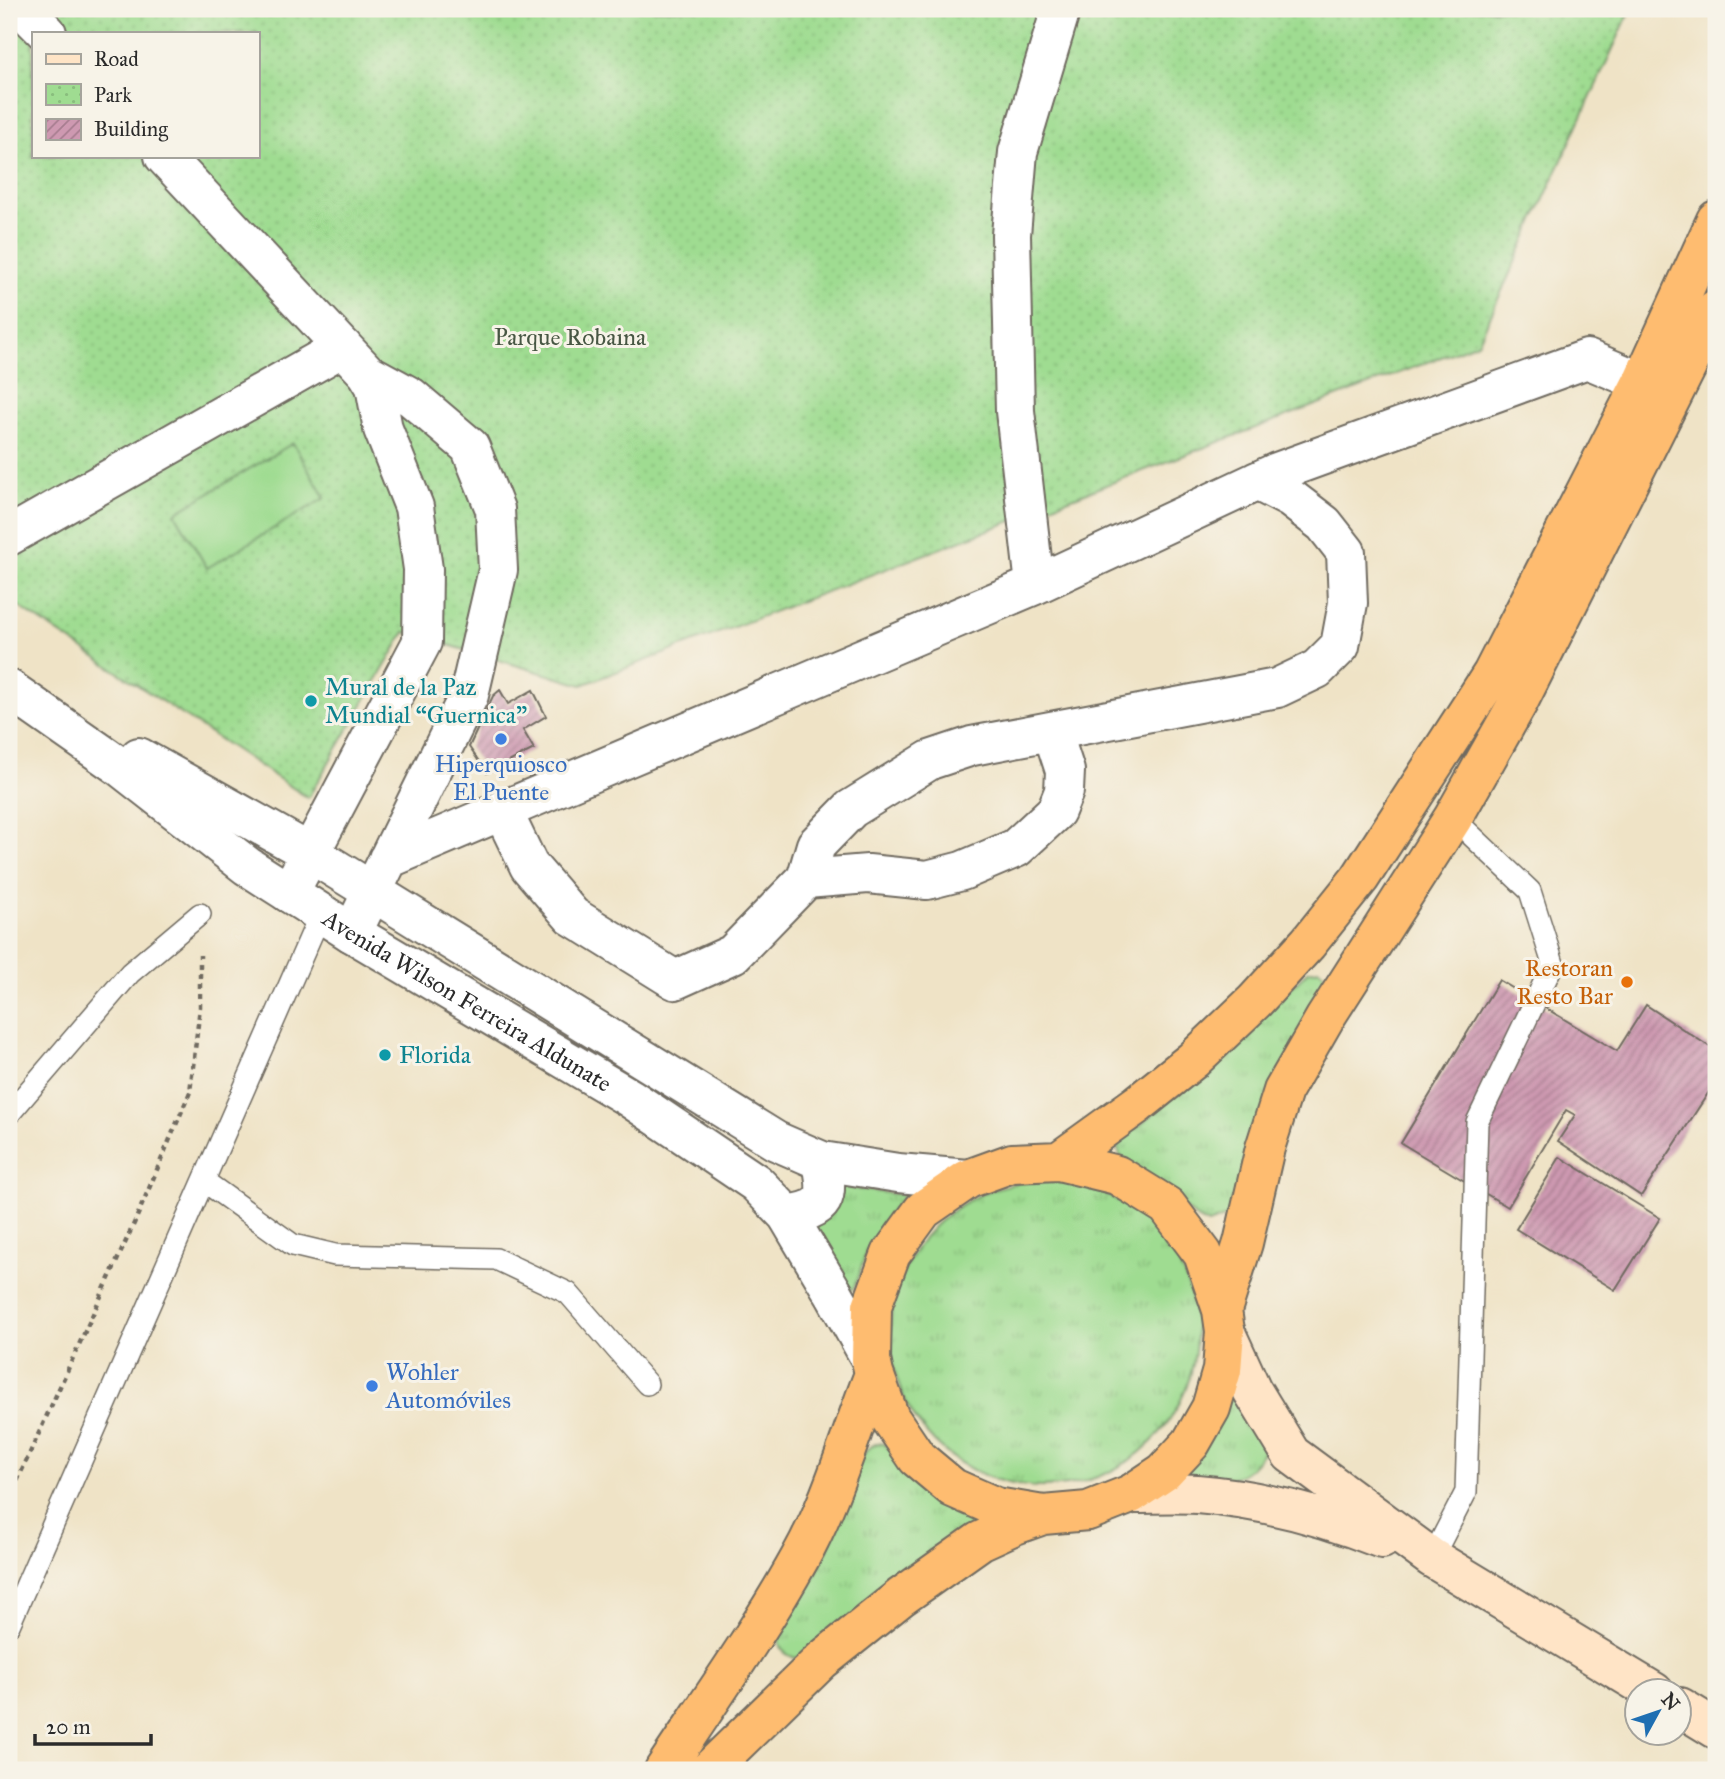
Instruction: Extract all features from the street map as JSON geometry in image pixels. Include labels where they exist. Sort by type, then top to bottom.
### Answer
[{"type":"highway","points":[[1059,1161],[1138,1104],[1202,1051],[1255,1001],[1308,943],[1360,878],[1492,674],[1642,382],[1715,228]]},
{"type":"highway","points":[[709,1770],[822,1660],[901,1597],[980,1541],[1043,1516],[1088,1511],[1131,1494],[1164,1472],[1191,1443],[1211,1408],[1222,1370],[1223,1320],[1265,1148],[1283,1091],[1325,1018],[1453,818],[1519,701],[1716,309]]},
{"type":"highway","points":[[664,1770],[758,1628],[801,1556],[828,1496],[872,1367],[873,1306],[891,1254],[923,1210],[968,1179],[1012,1163],[1059,1161],[1117,1175],[1167,1206],[1203,1254],[1223,1320]]},
{"type":"highway","points":[[872,1367],[890,1419],[917,1458],[953,1488],[996,1507],[1043,1516]]},
{"type":"main road","points":[[1223,1320],[1252,1390],[1291,1454],[1432,1558],[1631,1678]]},
{"type":"main road","points":[[1131,1494],[1197,1494],[1251,1502],[1341,1522],[1432,1558]]},
{"type":"main road","points":[[1694,1716],[1716,1729]]},
{"type":"street","points":[[23,9],[46,32]]},
{"type":"street","points":[[1035,585],[1015,411],[1011,235],[1018,152],[1059,10]]},
{"type":"street","points":[[166,158],[355,360],[375,386],[383,429],[414,507],[423,569],[422,642],[289,893]]},
{"type":"street","points":[[380,875],[502,810],[1035,585],[1257,481],[1587,359],[1642,382]]},
{"type":"street","points":[[9,536],[355,360]]},
{"type":"street","points":[[336,923],[380,875],[469,695],[498,570],[495,509],[470,447],[411,397],[355,360]]},
{"type":"street","points":[[502,810],[529,866],[572,916],[675,980],[733,954],[806,879],[816,845],[851,809],[930,760],[972,746],[1277,688],[1317,669],[1340,646],[1348,603],[1346,552],[1324,524],[1290,498],[1257,481]]},
{"type":"street","name":"Avenida Wilson Ferreira Aldunate","points":[[9,686],[310,853],[380,875],[776,1140],[822,1161],[898,1173],[968,1179]]},
{"type":"street","name":"Avenida Wilson Ferreira Aldunate","points":[[9,686],[119,766],[247,866],[336,923],[630,1098],[756,1183],[787,1215],[835,1293],[872,1367]]},
{"type":"street","points":[[806,879],[868,874],[927,880],[962,871],[1016,848],[1056,811],[1064,791],[1065,771],[1052,731]]},
{"type":"street","points":[[787,1215],[809,1212],[822,1200],[827,1187],[822,1161]]},
{"type":"lane","points":[[1432,1558],[1466,1492],[1477,1122],[1553,964],[1530,891],[1453,818]]},
{"type":"lane","points":[[9,1114],[130,973],[200,914]]},
{"type":"lane","points":[[9,1625],[204,1181],[336,923]]},
{"type":"lane","points":[[204,1181],[293,1245],[335,1255],[496,1259],[568,1293],[647,1384]]},
{"type":"path","points":[[9,1499],[136,1219],[190,1092],[200,1007],[200,914]]},
{"type":"green space","name":"Parque Robaina","points":[[9,9],[1631,9],[1478,343],[582,685],[405,632],[308,798],[9,600]]},
{"type":"green space","points":[[293,443],[325,498],[207,568],[175,513]]},
{"type":"green space","points":[[1319,969],[1326,976],[1327,986],[1232,1207],[1227,1217],[1208,1224],[1121,1158],[1117,1147],[1119,1142],[1192,1082],[1308,971]]},
{"type":"green space","points":[[1043,1181],[1073,1184],[1101,1193],[1128,1207],[1151,1226],[1170,1249],[1184,1276],[1193,1304],[1196,1334],[1193,1364],[1184,1392],[1170,1419],[1151,1442],[1128,1461],[1101,1475],[1073,1484],[1043,1487],[1013,1484],[985,1475],[958,1461],[935,1442],[916,1419],[902,1392],[893,1364],[890,1334],[893,1304],[902,1276],[916,1249],[935,1226],[958,1207],[985,1193],[1013,1184]]},
{"type":"green space","points":[[840,1187],[904,1195],[884,1220],[866,1254],[854,1288],[850,1290],[813,1225]]},
{"type":"green space","points":[[1229,1383],[1265,1449],[1249,1469],[1233,1478],[1188,1476],[1185,1470]]},
{"type":"green space","points":[[877,1443],[884,1444],[975,1513],[975,1528],[806,1655],[795,1658],[782,1649],[779,1643],[780,1634],[823,1558],[842,1513],[858,1464],[869,1448]]},
{"type":"building","name":"Hiperquiosco El Puente","points":[[500,690],[508,704],[533,690],[546,716],[523,730],[534,749],[487,773],[469,747],[493,696]]},
{"type":"building","points":[[1499,980],[1617,1051],[1646,1005],[1716,1051],[1716,1081],[1641,1196],[1558,1141],[1575,1115],[1566,1110],[1508,1207],[1401,1143]]},
{"type":"building","points":[[1560,1157],[1660,1218],[1615,1290],[1516,1229]]},
{"type":"place","name":"Mural de la Paz Mundial “Guernica”","points":[[311,701]]},
{"type":"place","name":"Hiperquiosco El Puente","points":[[501,739]]},
{"type":"place","name":"Restoran Resto Bar","points":[[1627,982]]},
{"type":"place","name":"Florida","points":[[385,1055]]},
{"type":"place","name":"Wohler Automóviles","points":[[372,1386]]}]
